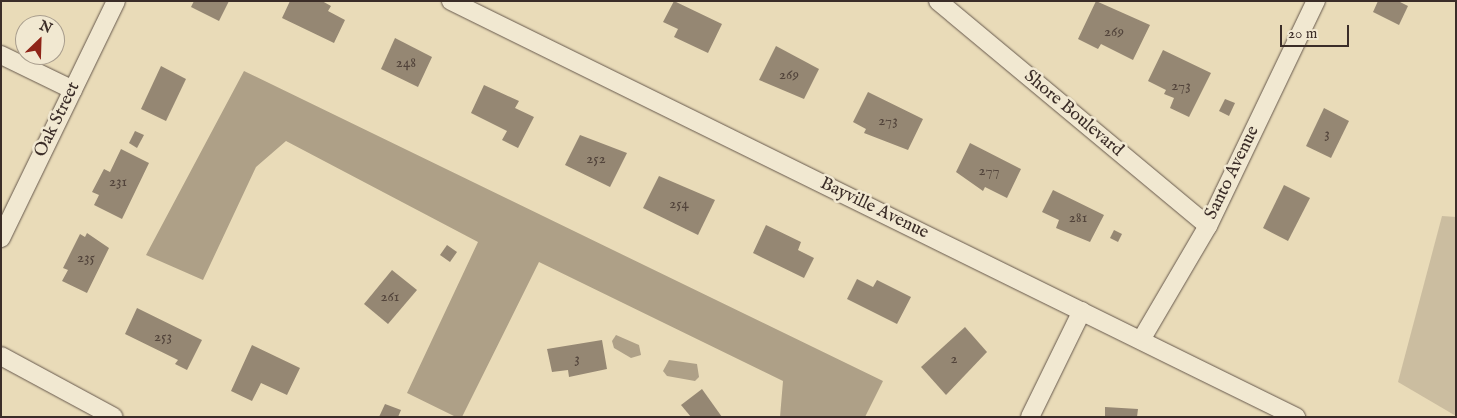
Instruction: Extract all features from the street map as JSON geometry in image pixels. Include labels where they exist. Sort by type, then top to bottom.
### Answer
[{"type":"street","name":"Oak Street","points":[[1,238],[116,1]]},
{"type":"street","name":"Bayville Avenue","points":[[451,1],[1296,417]]},
{"type":"street","name":"Shore Boulevard","points":[[938,1],[1208,226]]},
{"type":"street","name":"Santo Avenue","points":[[1141,340],[1208,226],[1316,1]]},
{"type":"street","points":[[1,55],[73,90]]},
{"type":"street","points":[[1030,417],[1082,311]]},
{"type":"street","points":[[1,356],[114,417]]},
{"type":"shaded area","points":[[244,71],[883,381],[865,417],[780,417],[783,381],[539,262],[462,417],[456,417],[407,393],[478,242],[286,141],[256,167],[203,280],[146,255]]},
{"type":"shaded area","points":[[1442,216],[1456,217],[1456,416],[1398,382]]},
{"type":"shaded area","points":[[616,335],[639,345],[641,355],[631,358],[614,348],[612,341]]},
{"type":"shaded area","points":[[669,360],[697,364],[699,377],[695,381],[667,376],[663,371]]},
{"type":"building","points":[[194,1],[229,1],[219,21],[191,7]]},
{"type":"building","points":[[290,1],[322,1],[331,6],[328,11],[345,20],[334,43],[282,18]]},
{"type":"building","points":[[674,1],[722,24],[708,53],[674,37],[678,29],[663,22]]},
{"type":"building","points":[[1096,1],[1150,25],[1133,60],[1101,44],[1098,49],[1078,39]]},
{"type":"building","points":[[1378,1],[1398,1],[1408,6],[1399,25],[1373,12]]},
{"type":"building","points":[[395,38],[432,57],[418,87],[381,69]]},
{"type":"building","points":[[776,46],[819,69],[804,99],[759,80]]},
{"type":"building","points":[[1163,50],[1211,73],[1189,117],[1170,108],[1174,98],[1164,94],[1166,90],[1148,81]]},
{"type":"building","points":[[161,66],[186,79],[166,121],[141,109]]},
{"type":"building","points":[[484,85],[519,101],[515,108],[534,117],[518,148],[502,140],[507,131],[471,113]]},
{"type":"building","points":[[868,92],[923,119],[908,150],[864,133],[866,129],[853,122]]},
{"type":"building","points":[[1225,99],[1235,103],[1229,116],[1219,111]]},
{"type":"building","points":[[1324,108],[1349,121],[1331,158],[1306,146]]},
{"type":"building","points":[[135,131],[144,135],[137,148],[129,143]]},
{"type":"building","points":[[580,135],[627,153],[610,187],[565,165]]},
{"type":"building","points":[[970,143],[1021,169],[1007,198],[985,187],[983,191],[956,172]]},
{"type":"building","points":[[121,149],[149,163],[122,219],[94,205],[99,195],[92,192],[104,169],[110,172]]},
{"type":"building","points":[[659,176],[715,200],[698,235],[643,208]]},
{"type":"building","points":[[1284,185],[1310,198],[1288,241],[1263,228]]},
{"type":"building","points":[[1053,190],[1104,215],[1090,242],[1056,228],[1059,220],[1042,212]]},
{"type":"building","points":[[766,225],[801,242],[798,250],[814,258],[804,278],[753,253]]},
{"type":"building","points":[[1114,230],[1122,234],[1118,242],[1110,238]]},
{"type":"building","points":[[87,233],[109,248],[87,293],[62,281],[68,270],[63,268],[80,234],[85,237]]},
{"type":"building","points":[[447,245],[457,252],[450,262],[440,255]]},
{"type":"building","points":[[392,270],[417,290],[388,324],[364,304]]},
{"type":"building","points":[[857,279],[873,287],[877,280],[911,297],[897,324],[847,299]]},
{"type":"building","points":[[137,308],[202,340],[187,370],[175,364],[178,360],[125,334]]},
{"type":"building","points":[[965,327],[987,352],[946,395],[921,367]]},
{"type":"building","points":[[602,340],[607,369],[569,377],[568,370],[552,372],[547,349]]},
{"type":"building","points":[[252,345],[300,368],[287,395],[261,383],[252,401],[231,391]]},
{"type":"building","points":[[702,389],[722,417],[691,417],[681,405]]},
{"type":"building","points":[[385,404],[401,410],[398,417],[379,417]]},
{"type":"building","points":[[1105,407],[1138,409],[1137,417],[1105,417]]}]
